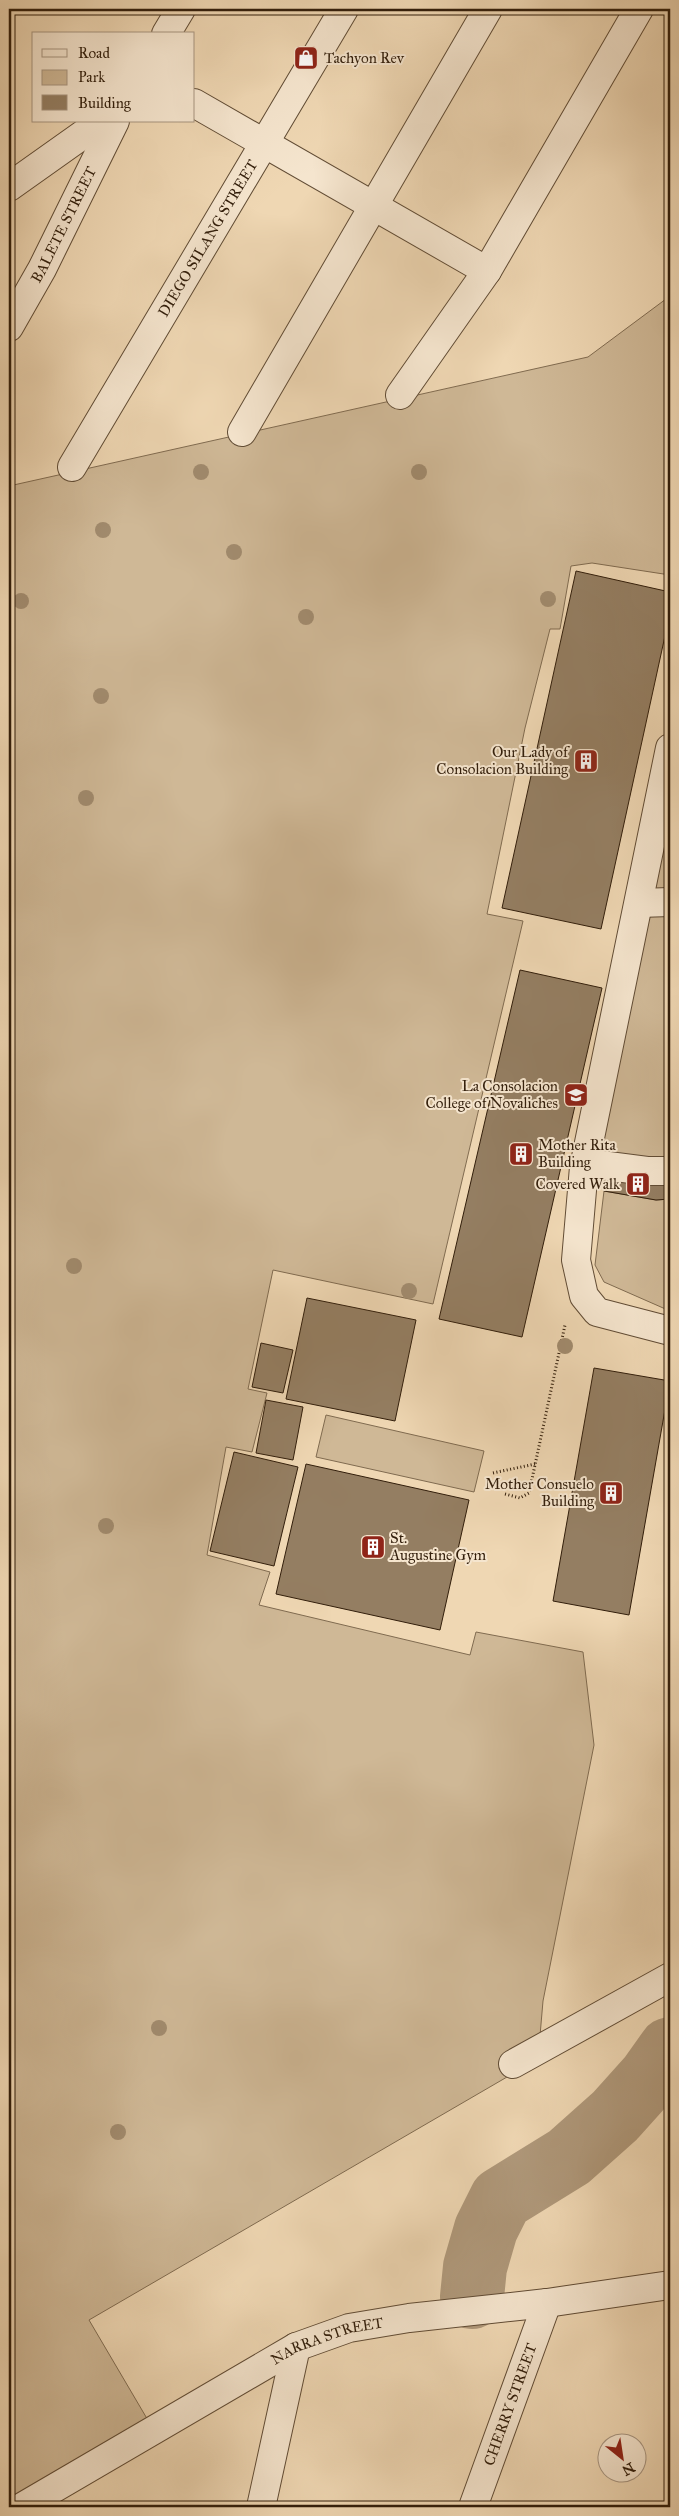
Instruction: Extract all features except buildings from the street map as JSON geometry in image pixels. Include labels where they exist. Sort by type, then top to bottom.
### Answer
[{"type":"street","name":"DIEGO SILANG STREET","points":[[72,467],[344,9]]},
{"type":"street","points":[[242,432],[488,9]]},
{"type":"street","points":[[400,395],[487,271],[639,9]]},
{"type":"street","points":[[195,104],[487,271]]},
{"type":"street","points":[[9,186],[101,122]]},
{"type":"street","name":"BALETE STREET","points":[[9,327],[42,269],[115,122]]},
{"type":"street","points":[[670,748],[640,903],[585,1164],[576,1260],[584,1296],[597,1312],[670,1331]]},
{"type":"street","points":[[640,903],[670,902]]},
{"type":"street","points":[[585,1164],[647,1171],[670,1171]]},
{"type":"street","points":[[513,2064],[670,1977]]},
{"type":"street","name":"NARRA STREET","points":[[22,2507],[296,2347],[349,2328],[400,2319],[547,2303],[670,2285]]},
{"type":"street","name":"CHERRY STREET","points":[[473,2507],[547,2303]]},
{"type":"street","points":[[261,2507],[296,2347]]},
{"type":"path","points":[[505,1494],[520,1498],[529,1493],[566,1322]]},
{"type":"path","points":[[493,1472],[535,1464]]},
{"type":"green space","points":[[670,296],[670,575],[592,563],[571,566],[560,629],[550,629],[525,728],[487,914],[523,921],[433,1304],[273,1270],[248,1389],[267,1393],[252,1452],[226,1447],[207,1555],[270,1572],[259,1605],[470,1655],[476,1632],[583,1652],[594,1745],[543,2001],[538,2059],[89,2320],[149,2422],[9,2503],[9,486],[588,357]]},
{"type":"green space","points":[[670,795],[670,889],[654,889]]},
{"type":"green space","points":[[648,912],[670,912],[670,1165],[598,1159]]},
{"type":"green space","points":[[604,1191],[656,1200],[670,1199],[670,1311],[604,1282],[595,1265]]},
{"type":"green space","points":[[326,1415],[484,1451],[474,1492],[316,1457]]},
{"type":"waterway","points":[[472,2297],[475,2267],[486,2229],[501,2199],[569,2157],[615,2116],[650,2077],[670,2049]]},
{"type":"place","name":"Tachyon Rev","points":[[306,58]]},
{"type":"place","name":"Our Lady of Consolacion Building","points":[[586,761]]},
{"type":"place","name":"La Consolacion College of Novaliches","points":[[576,1095]]},
{"type":"place","name":"Mother Rita Building","points":[[521,1154]]},
{"type":"place","name":"Covered Walk","points":[[638,1184]]},
{"type":"place","name":"Mother Consuelo Building","points":[[611,1493]]},
{"type":"place","name":"St. Augustine Gym","points":[[373,1547]]}]
